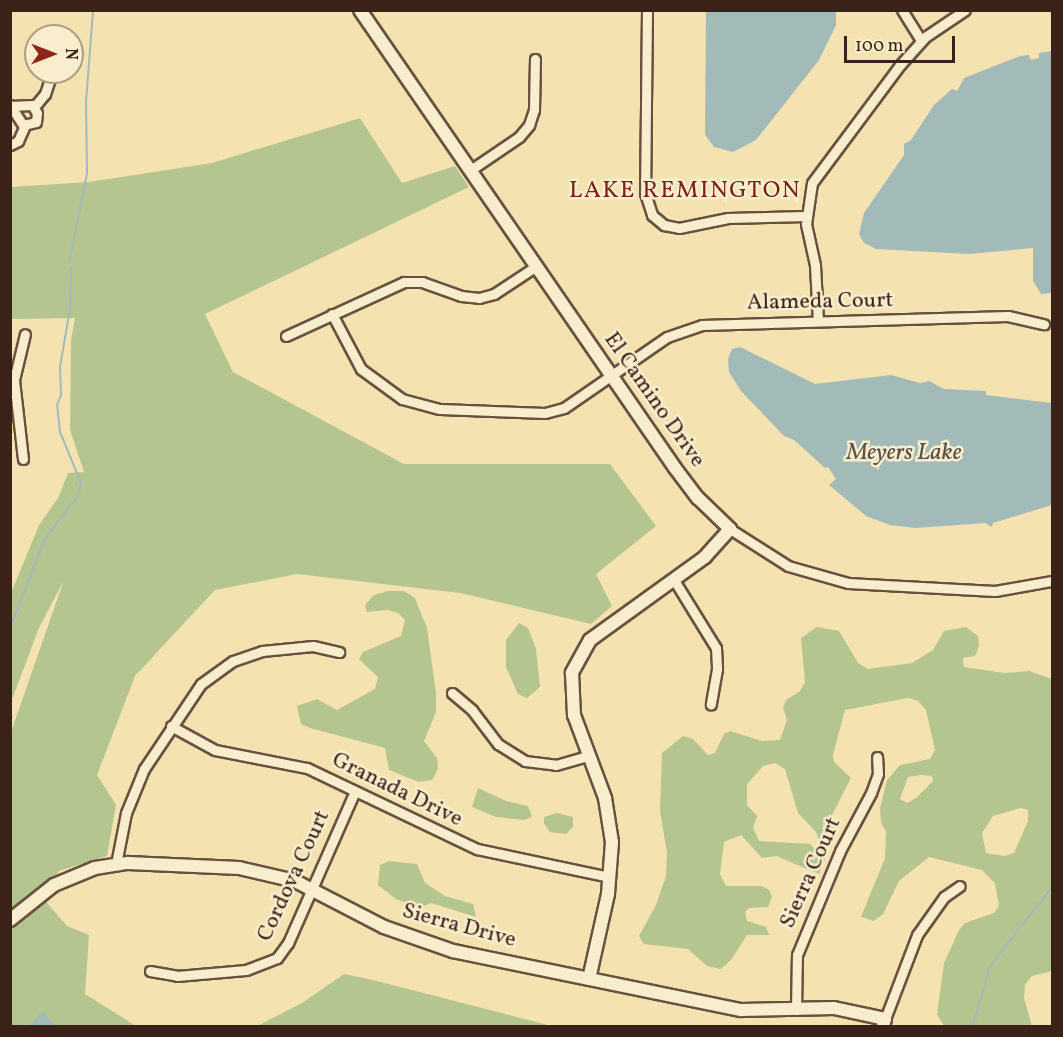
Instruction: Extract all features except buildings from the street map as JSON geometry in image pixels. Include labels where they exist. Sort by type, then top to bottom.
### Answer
[{"type":"street","name":"El Camino Drive","points":[[360,10],[691,491],[730,528],[788,566],[848,583],[995,591],[1053,581]]},
{"type":"street","points":[[647,10],[645,193],[652,215],[664,225],[679,228],[728,218],[806,216]]},
{"type":"street","points":[[902,10],[921,41]]},
{"type":"street","points":[[818,321],[815,265],[806,216],[812,183],[822,165],[921,41],[965,10]]},
{"type":"street","points":[[469,171],[519,137],[529,125],[534,110],[535,59]]},
{"type":"street","points":[[25,125],[36,122],[34,107],[45,94],[48,84]]},
{"type":"street","points":[[11,106],[34,107]]},
{"type":"street","points":[[11,106],[25,125]]},
{"type":"street","points":[[10,145],[18,141],[25,125]]},
{"type":"street","points":[[286,336],[411,281],[467,297],[489,296],[535,267]]},
{"type":"street","name":"Alameda Court","points":[[332,314],[349,351],[366,374],[402,399],[431,408],[551,412],[611,376],[667,337],[690,327],[1008,316],[1044,324]]},
{"type":"street","points":[[23,459],[13,389],[25,334]]},
{"type":"street","points":[[589,979],[610,877],[611,823],[570,701],[576,661],[596,635],[705,556],[730,528]]},
{"type":"street","points":[[674,580],[716,648],[717,669],[711,704]]},
{"type":"street","points":[[116,864],[126,813],[136,787],[171,726],[201,684],[240,658],[278,648],[313,646],[339,651]]},
{"type":"street","points":[[452,693],[472,710],[498,744],[525,761],[556,765],[590,755]]},
{"type":"street","name":"Granada Drive","points":[[171,726],[214,750],[300,766],[477,849],[610,877]]},
{"type":"street","name":"Sierra Court","points":[[796,1010],[797,955],[840,851],[872,793],[878,774],[877,757]]},
{"type":"street","name":"Cordova Court","points":[[150,971],[177,976],[266,965],[288,943],[355,791]]},
{"type":"street","name":"Sierra Drive","points":[[10,920],[54,885],[89,870],[116,864],[239,868],[312,888],[384,927],[426,944],[741,1010],[796,1010],[828,1007],[884,1023]]},
{"type":"street","points":[[884,1023],[917,935],[944,897],[960,886]]},
{"type":"green space","points":[[360,118],[402,183],[455,166],[469,187],[205,314],[233,372],[404,464],[610,464],[656,526],[596,574],[612,606],[591,624],[460,593],[297,574],[215,590],[135,676],[97,775],[116,805],[107,856],[59,871],[42,897],[67,926],[89,935],[85,994],[136,1026],[11,1026],[11,732],[64,580],[39,628],[11,702],[11,593],[39,525],[58,498],[68,473],[84,472],[70,430],[71,340],[75,318],[11,319],[11,187],[89,182],[212,163]]},
{"type":"green space","points":[[388,591],[404,591],[415,598],[427,628],[436,693],[436,712],[424,741],[437,758],[438,769],[432,780],[419,782],[389,770],[385,748],[301,724],[297,706],[317,699],[337,710],[375,689],[378,677],[359,659],[363,652],[401,636],[405,620],[398,613],[387,610],[367,612],[365,605],[374,595]]},
{"type":"green space","points":[[519,623],[528,628],[536,649],[540,687],[527,698],[518,694],[506,667],[506,640]]},
{"type":"green space","points":[[817,627],[839,631],[858,663],[868,669],[912,663],[933,650],[944,631],[966,627],[978,636],[979,646],[975,656],[963,658],[964,667],[1004,673],[1029,671],[1052,679],[1052,971],[1032,976],[1025,985],[1024,998],[1032,1026],[944,1026],[937,1014],[944,963],[959,930],[965,923],[994,913],[999,906],[995,883],[982,870],[929,857],[899,881],[883,914],[874,921],[861,917],[885,858],[886,831],[881,823],[880,808],[887,780],[900,765],[930,759],[935,750],[926,710],[918,701],[908,698],[845,710],[833,755],[834,762],[851,778],[831,817],[837,832],[831,847],[822,847],[816,832],[798,813],[785,769],[775,763],[763,766],[747,784],[747,805],[757,816],[753,828],[759,841],[810,844],[825,859],[819,874],[776,856],[762,858],[741,835],[724,842],[720,874],[726,886],[762,886],[769,890],[772,897],[768,907],[749,908],[745,912],[747,921],[766,927],[769,935],[747,935],[731,960],[721,969],[707,966],[688,949],[644,944],[639,936],[656,905],[666,876],[667,853],[660,811],[662,753],[683,736],[693,739],[708,755],[715,753],[724,734],[730,731],[762,741],[780,740],[787,720],[783,708],[786,700],[800,691],[805,682],[801,638]],"holes":[[[932,776],[933,781],[916,798],[907,803],[900,799],[908,777]],[[1021,808],[1028,810],[1028,821],[1014,853],[1004,856],[986,853],[982,833],[993,816]]]},
{"type":"green space","points":[[478,788],[506,801],[528,806],[532,817],[524,820],[496,817],[472,807]]},
{"type":"green space","points":[[557,813],[573,817],[573,827],[566,834],[550,832],[544,824],[544,817]]},
{"type":"green space","points":[[389,861],[417,864],[425,883],[445,896],[473,904],[476,917],[431,903],[420,908],[396,899],[378,885],[380,865]]},
{"type":"green space","points":[[344,974],[552,1026],[257,1026],[302,1003]]},
{"type":"water","points":[[706,11],[836,11],[836,25],[819,60],[756,140],[733,152],[714,147],[705,135]]},
{"type":"water","points":[[1052,51],[1052,293],[1041,294],[1033,281],[1033,248],[969,254],[876,249],[864,243],[859,234],[864,213],[904,155],[904,144],[911,140],[934,105],[952,89],[957,91],[964,78],[1020,56],[1029,55],[1031,60],[1039,58],[1039,53]]},
{"type":"water","name":"Meyers Lake","points":[[740,347],[815,384],[891,375],[920,383],[929,381],[944,389],[986,391],[986,395],[1052,403],[1052,505],[993,523],[992,527],[985,523],[916,528],[890,525],[866,516],[829,485],[836,479],[828,467],[825,468],[794,440],[784,436],[741,391],[729,372],[728,359],[732,349]]},
{"type":"water","points":[[44,1013],[57,1026],[29,1026],[40,1014]]},
{"type":"waterway","points":[[70,260],[87,173],[86,102],[93,10]]},
{"type":"waterway","points":[[10,628],[45,539],[78,496],[81,483],[60,432],[57,405],[61,395],[60,367],[70,309],[71,267]]},
{"type":"waterway","points":[[973,1026],[990,966],[1052,887]]},
{"type":"district","name":"LAKE REMINGTON","points":[[685,192]]}]
